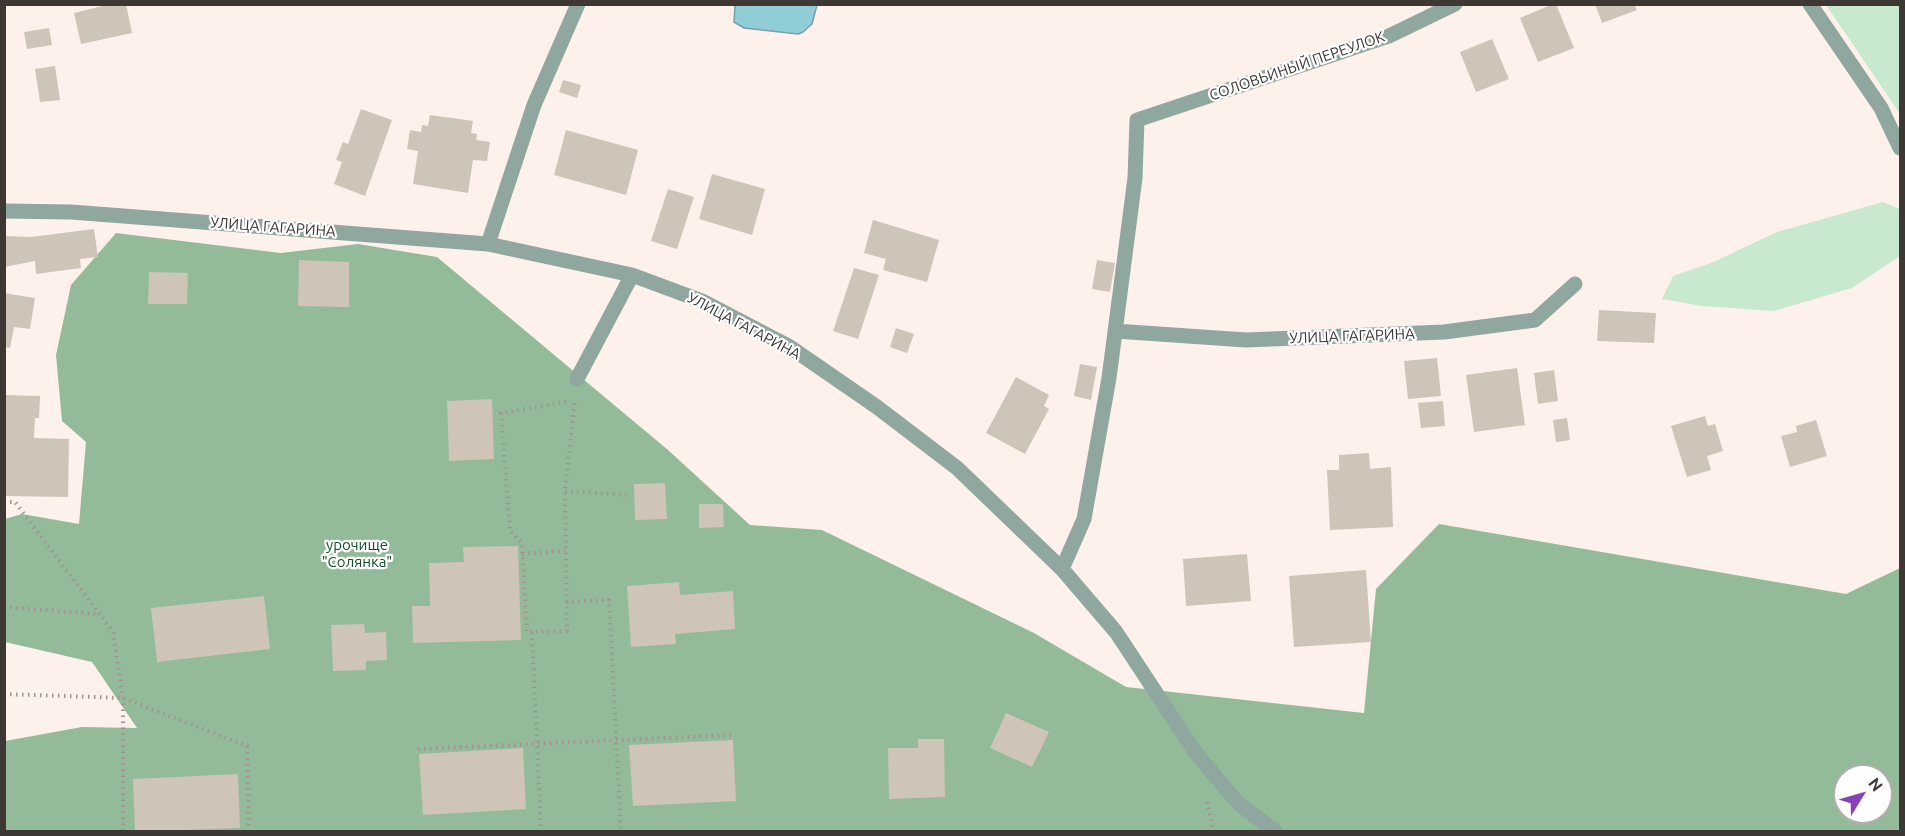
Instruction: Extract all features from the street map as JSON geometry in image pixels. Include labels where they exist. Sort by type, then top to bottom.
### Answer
[{"type":"street","points":[[488,244],[534,105],[578,4]]},
{"type":"street","name":"СОЛОВЬИНЫЙ ПЕРЕУЛОК","points":[[1115,331],[1135,178],[1137,120],[1389,36],[1455,4]]},
{"type":"street","points":[[1810,4],[1881,108],[1900,148]]},
{"type":"street","name":"УЛИЦА ГАГАРИНА","points":[[4,211],[82,213],[488,244],[632,275],[702,301],[780,342],[877,407],[957,468],[1062,569],[1116,632],[1195,752],[1238,803],[1276,831]]},
{"type":"street","points":[[577,379],[632,275]]},
{"type":"street","name":"УЛИЦА ГАГАРИНА","points":[[1115,331],[1246,340],[1444,332],[1535,320],[1575,284]]},
{"type":"street","points":[[1062,569],[1084,519],[1115,331]]},
{"type":"path","points":[[574,400],[501,413],[510,531],[522,543],[527,632],[567,631],[565,492],[577,379]]},
{"type":"path","points":[[565,492],[627,495]]},
{"type":"path","points":[[4,502],[15,502],[113,632],[123,698],[123,831]]},
{"type":"path","points":[[522,554],[565,551]]},
{"type":"path","points":[[566,602],[609,600],[621,831]]},
{"type":"path","points":[[4,607],[99,614]]},
{"type":"path","points":[[532,632],[541,831]]},
{"type":"path","points":[[4,694],[123,698],[247,746],[249,831]]},
{"type":"path","points":[[418,749],[731,735]]},
{"type":"green space","points":[[1826,5],[1900,5],[1900,114]]},
{"type":"green space","points":[[1883,202],[1900,209],[1900,256],[1852,288],[1774,311],[1702,306],[1662,299],[1673,276],[1711,263],[1777,232]]},
{"type":"green space","name":"урочище \"Солянка\"","points":[[116,233],[281,253],[358,244],[437,257],[668,450],[750,525],[822,530],[1034,633],[1126,687],[1364,713],[1376,589],[1439,524],[1846,594],[1900,568],[1900,831],[5,831],[5,741],[82,727],[137,728],[92,662],[5,642],[5,519],[22,514],[79,524],[86,442],[62,421],[56,355],[71,285]]},
{"type":"water","points":[[735,4],[817,5],[812,24],[798,34],[744,28],[734,22]]},
{"type":"building","points":[[111,4],[126,4],[132,33],[81,44],[74,13]]},
{"type":"building","points":[[1556,4],[1574,48],[1538,62],[1520,18]]},
{"type":"building","points":[[1595,4],[1634,4],[1637,10],[1602,23]]},
{"type":"building","points":[[49,28],[52,45],[27,49],[24,32]]},
{"type":"building","points":[[1492,39],[1509,79],[1476,92],[1460,52]]},
{"type":"building","points":[[55,66],[60,100],[40,102],[35,69]]},
{"type":"building","points":[[563,80],[581,85],[577,98],[559,92]]},
{"type":"building","points":[[361,109],[392,120],[365,196],[334,184],[342,162],[336,160],[343,142],[348,144]]},
{"type":"building","points":[[430,115],[473,121],[471,133],[477,134],[476,140],[490,142],[487,161],[473,160],[468,193],[413,184],[418,151],[407,149],[410,130],[421,132],[422,125],[428,126]]},
{"type":"building","points":[[566,130],[638,150],[626,195],[554,175]]},
{"type":"building","points":[[712,174],[765,189],[752,235],[699,219]]},
{"type":"building","points":[[668,189],[694,197],[677,249],[651,241]]},
{"type":"building","points":[[873,220],[939,240],[927,282],[883,270],[886,259],[864,253]]},
{"type":"building","points":[[94,229],[98,257],[80,259],[81,268],[36,274],[35,261],[4,267],[4,236],[31,237]]},
{"type":"building","points":[[299,260],[349,262],[349,307],[298,306]]},
{"type":"building","points":[[1097,260],[1115,263],[1110,292],[1092,289]]},
{"type":"building","points":[[854,268],[879,275],[858,339],[833,331]]},
{"type":"building","points":[[149,272],[188,273],[187,304],[148,304]]},
{"type":"building","points":[[4,293],[35,298],[30,329],[14,327],[10,348],[4,347]]},
{"type":"building","points":[[1599,310],[1656,313],[1654,343],[1597,341]]},
{"type":"building","points":[[896,328],[914,334],[907,353],[890,347]]},
{"type":"building","points":[[1437,358],[1441,396],[1408,399],[1404,361]]},
{"type":"building","points":[[1080,364],[1097,367],[1091,400],[1074,396]]},
{"type":"building","points":[[1517,368],[1525,425],[1474,432],[1466,375]]},
{"type":"building","points":[[1554,370],[1558,401],[1538,404],[1534,373]]},
{"type":"building","points":[[1016,377],[1049,395],[1044,406],[1049,409],[1025,454],[986,433]]},
{"type":"building","points":[[4,395],[40,396],[39,418],[35,418],[34,438],[69,439],[68,497],[4,496]]},
{"type":"building","points":[[492,399],[494,459],[449,461],[447,401]]},
{"type":"building","points":[[1443,401],[1445,426],[1421,428],[1418,403]]},
{"type":"building","points":[[1705,416],[1708,426],[1715,424],[1723,451],[1707,456],[1711,470],[1687,477],[1671,426]]},
{"type":"building","points":[[1567,418],[1570,440],[1556,442],[1553,420]]},
{"type":"building","points":[[1816,420],[1827,456],[1790,467],[1781,436],[1797,432],[1796,426]]},
{"type":"building","points":[[1369,453],[1370,469],[1391,467],[1393,527],[1330,530],[1327,470],[1339,470],[1339,455]]},
{"type":"building","points":[[665,483],[667,519],[635,520],[634,484]]},
{"type":"building","points":[[699,504],[723,504],[724,527],[699,528]]},
{"type":"building","points":[[518,546],[521,640],[413,643],[412,606],[430,606],[429,563],[464,562],[463,547]]},
{"type":"building","points":[[1247,554],[1251,601],[1186,606],[1183,559]]},
{"type":"building","points":[[1366,570],[1371,642],[1294,647],[1289,576]]},
{"type":"building","points":[[679,582],[680,595],[733,591],[735,629],[675,634],[676,644],[631,647],[627,586]]},
{"type":"building","points":[[264,596],[270,649],[157,662],[151,608]]},
{"type":"building","points":[[364,624],[365,633],[386,632],[387,660],[366,661],[366,670],[333,671],[331,625]]},
{"type":"building","points":[[1006,713],[1049,732],[1032,767],[990,748]]},
{"type":"building","points":[[918,739],[944,739],[945,797],[889,799],[888,748],[918,748]]},
{"type":"building","points":[[733,740],[736,801],[633,806],[629,745]]},
{"type":"building","points":[[523,748],[526,809],[423,815],[419,754]]},
{"type":"building","points":[[238,774],[240,828],[135,832],[133,779]]}]
